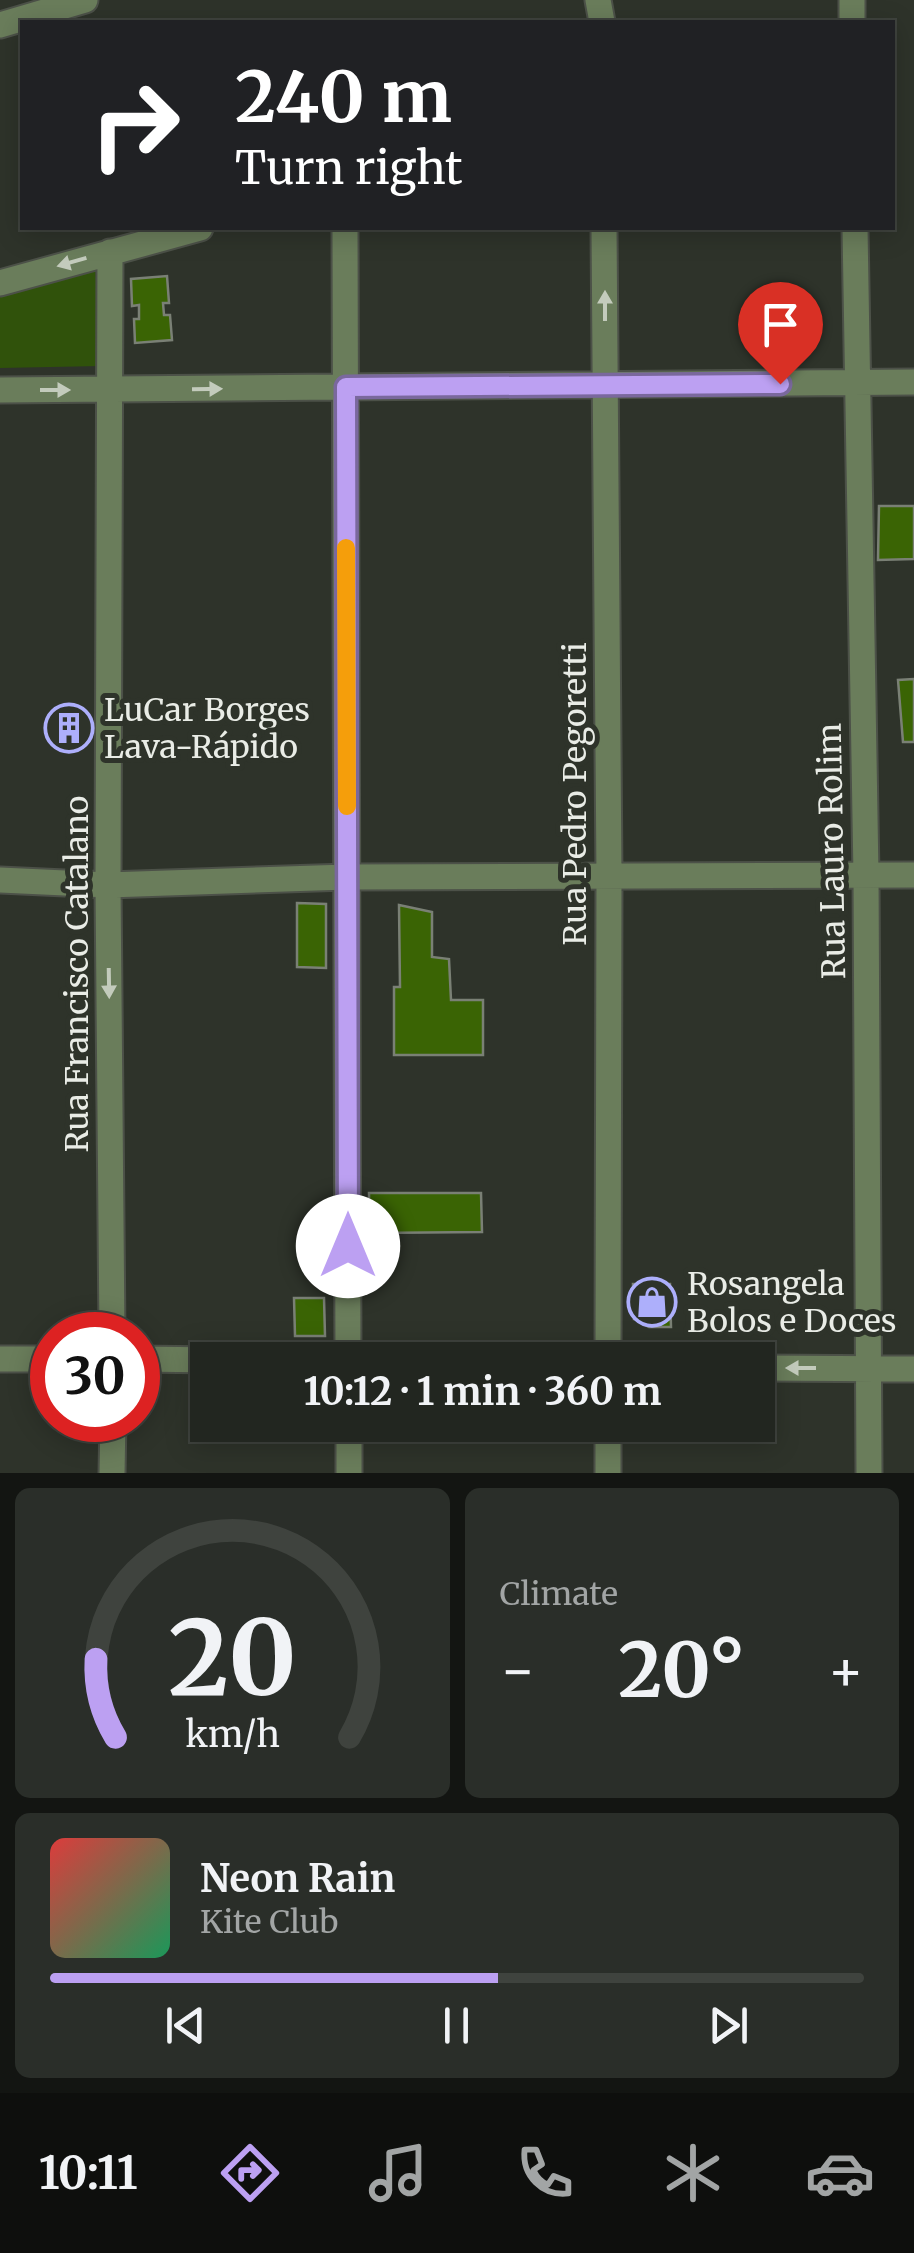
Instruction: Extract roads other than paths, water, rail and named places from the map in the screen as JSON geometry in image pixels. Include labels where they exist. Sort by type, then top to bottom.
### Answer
[{"type":"street","points":[[0,26],[85,0]]},
{"type":"street","points":[[0,282],[192,230]]},
{"type":"street","points":[[346,230],[348,1342]]},
{"type":"street","name":"Rua Pedro Pegoretti","points":[[604,230],[608,1342]]},
{"type":"street","name":"Rua Lauro Rolim","points":[[855,230],[866,875],[869,1473]]},
{"type":"street","name":"Rua Francisco Catalano","points":[[110,252],[108,885],[112,1312]]},
{"type":"street","points":[[0,390],[914,382]]},
{"type":"street","points":[[0,880],[108,885],[347,876],[914,875]]},
{"type":"street","points":[[0,1359],[30,1359]]},
{"type":"street","points":[[160,1359],[190,1360]]},
{"type":"street","points":[[775,1368],[914,1369]]},
{"type":"street","points":[[112,1473],[113,1442]]},
{"type":"street","points":[[348,1442],[349,1473]]},
{"type":"street","points":[[608,1442],[608,1473]]},
{"type":"place","name":"LuCar Borges Lava-Rápido","points":[[69,728]]},
{"type":"place","name":"Rosangela Bolos e Doces","points":[[652,1302]]}]
